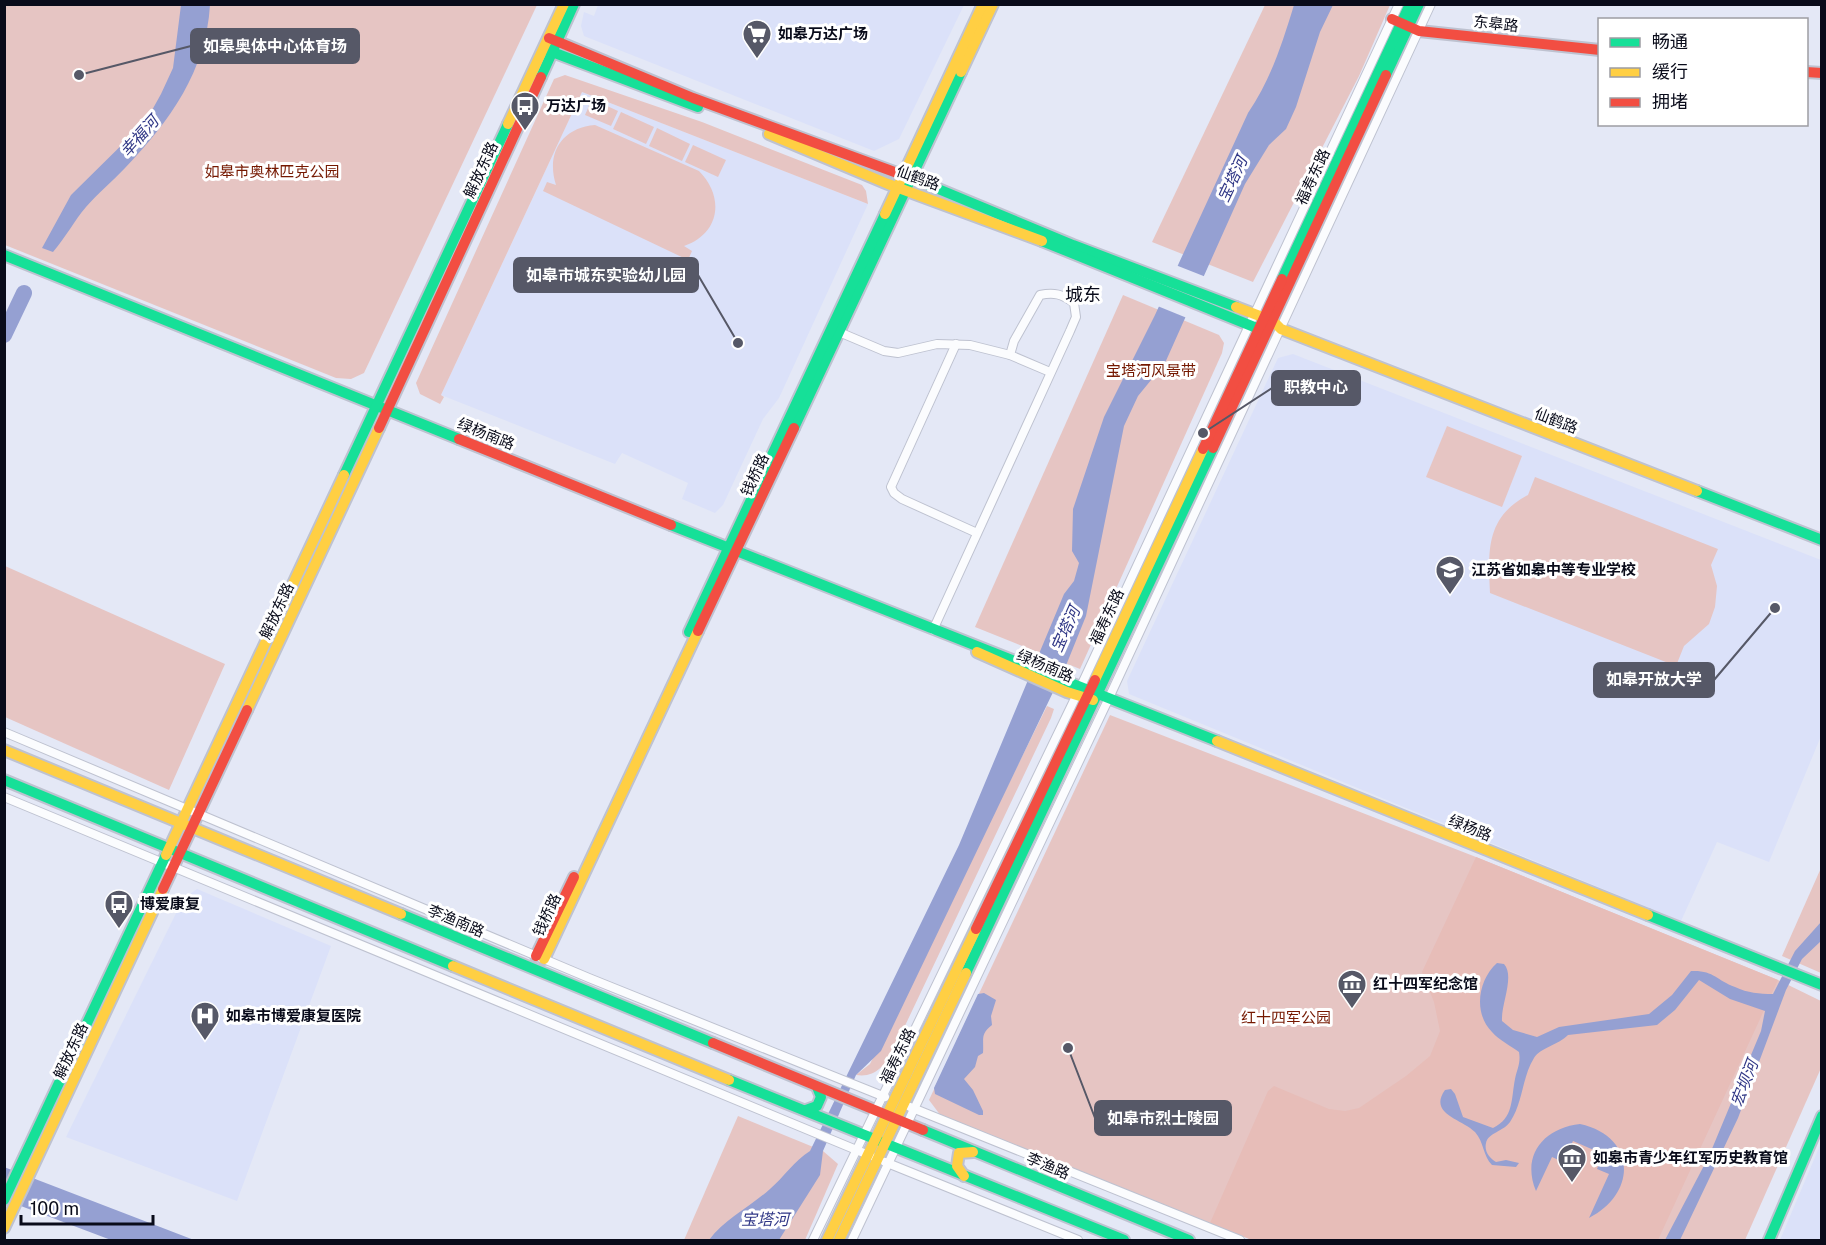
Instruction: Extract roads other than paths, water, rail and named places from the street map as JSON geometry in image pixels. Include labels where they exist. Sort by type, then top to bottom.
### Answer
[{"type":"street","name":"解放东路","points":[[550,45],[564,4]]},
{"type":"street","name":"解放东路","points":[[4,1228],[13,1210],[28,1165],[383,408],[550,45],[574,4]]},
{"type":"street","name":"钱桥路","points":[[908,177],[983,4]]},
{"type":"street","name":"钱桥路","points":[[540,957],[902,188],[993,4]]},
{"type":"street","points":[[1399,4],[1405,25]]},
{"type":"street","name":"福寿东路","points":[[1405,25],[1410,4]]},
{"type":"street","name":"福寿东路","points":[[839,1240],[903,1104],[1086,693],[1259,329],[1268,320],[1405,25],[1419,4]]},
{"type":"street","points":[[813,1240],[882,1095],[1086,693],[1268,320],[1405,25],[1431,4]]},
{"type":"street","name":"东皋路","points":[[1405,25],[1598,50]]},
{"type":"street","name":"仙鹤路","points":[[550,45],[908,177],[1146,271],[1229,310],[1259,329]]},
{"type":"street","name":"仙鹤路","points":[[550,45],[1141,283],[1268,320],[1821,540]]},
{"type":"street","name":"钱桥路","points":[[732,550],[839,332],[902,188]]},
{"type":"street","name":"绿杨南路","points":[[4,255],[1086,693]]},
{"type":"street","points":[[933,630],[1076,317],[1074,303],[1064,296],[1051,292],[1040,295],[1014,341],[1010,356]]},
{"type":"street","points":[[1259,329],[1268,320]]},
{"type":"street","points":[[839,332],[884,351],[898,353],[923,346],[956,344],[1010,356],[1050,372]]},
{"type":"street","points":[[956,344],[891,487],[894,493],[902,499],[977,533]]},
{"type":"street","points":[[903,1104],[1086,693]]},
{"type":"street","name":"绿杨路","points":[[1086,693],[1170,722],[1821,986]]},
{"type":"street","points":[[4,732],[540,957],[1240,1240]]},
{"type":"street","name":"李渔南路","points":[[4,750],[896,1119]]},
{"type":"street","points":[[4,780],[864,1134],[1105,1237],[1124,1240]]},
{"type":"street","points":[[4,797],[815,1134],[1078,1240]]},
{"type":"street","points":[[806,1110],[817,1106],[821,1097],[817,1087]]},
{"type":"street","points":[[1768,1240],[1821,1116]]},
{"type":"street","name":"李渔路","points":[[896,1119],[1189,1240]]},
{"type":"street","points":[[852,1240],[885,1143]]},
{"type":"street","points":[[966,1178],[956,1168],[959,1153],[968,1150],[979,1153]]},
{"type":"street","name":"福寿东路","points":[[827,1240],[878,1159]]},
{"type":"street","name":"解放东路","points":[[4,1200],[28,1165]]},
{"type":"water","points":[[181,5],[210,5],[201,52],[183,94],[157,132],[86,207],[53,252],[42,248],[71,195],[146,121],[173,68]]},
{"type":"water","name":"宝塔河","points":[[1294,5],[1333,5],[1320,32],[1296,107],[1286,129],[1269,145],[1245,184],[1165,363],[1138,396],[1124,426],[1086,616],[1067,663],[881,1051],[856,1075],[823,1151],[820,1175],[779,1240],[709,1240],[722,1226],[770,1189],[810,1151],[959,845],[1064,594],[1074,581],[1079,563],[1072,551],[1073,509],[1104,417],[1155,315],[1248,113],[1269,74]]},
{"type":"water","name":"宏坝河","points":[[1821,922],[1821,941],[1802,959],[1786,990],[1738,1118],[1680,1240],[1665,1240],[1709,1156],[1761,1031],[1765,1011],[1730,999],[1699,980],[1675,1010],[1657,1025],[1568,1035],[1540,1052],[1530,1065],[1518,1107],[1510,1122],[1490,1137],[1486,1143],[1487,1152],[1496,1162],[1506,1160],[1519,1163],[1516,1167],[1492,1165],[1475,1132],[1449,1115],[1441,1105],[1441,1098],[1445,1090],[1451,1089],[1463,1117],[1493,1128],[1505,1119],[1508,1113],[1519,1063],[1519,1052],[1492,1032],[1482,1016],[1480,1006],[1482,987],[1497,963],[1504,964],[1508,976],[1502,1021],[1513,1030],[1537,1037],[1559,1027],[1649,1014],[1672,995],[1691,971],[1705,972],[1744,991],[1773,994],[1795,951]]},
{"type":"water","points":[[984,993],[996,1000],[991,1016],[992,1025],[984,1034],[983,1053],[978,1056],[975,1067],[964,1079],[973,1090],[983,1111],[983,1115],[979,1115],[935,1094],[934,1088],[978,994]]},
{"type":"water","points":[[1580,1124],[1598,1130],[1612,1140],[1620,1152],[1624,1166],[1622,1180],[1616,1194],[1605,1207],[1589,1218],[1609,1174],[1597,1169],[1603,1154],[1573,1141],[1563,1162],[1552,1157],[1536,1191],[1532,1178],[1531,1166],[1534,1155],[1546,1137],[1556,1131]]},
{"type":"water","points":[[4,1167],[194,1240],[111,1240],[5,1200]]},
{"type":"waterway","name":"幸福河","points":[[4,335],[24,293]]},
{"type":"place","name":"如皋万达广场","points":[[757,60]]},
{"type":"place","name":"如皋奥体中心体育场","points":[[79,75]]},
{"type":"place","name":"万达广场","points":[[525,132]]},
{"type":"place","name":"如皋市城东实验幼儿园","points":[[738,343]]},
{"type":"place","name":"职教中心","points":[[1203,433]]},
{"type":"place","name":"江苏省如皋中等专业学校","points":[[1450,596]]},
{"type":"place","name":"如皋开放大学","points":[[1775,608]]},
{"type":"place","name":"博爱康复","points":[[119,930]]},
{"type":"place","name":"红十四军纪念馆","points":[[1352,1010]]},
{"type":"place","name":"如皋市博爱康复医院","points":[[205,1042]]},
{"type":"place","name":"如皋市烈士陵园","points":[[1068,1048]]},
{"type":"place","name":"如皋市青少年红军历史教育馆","points":[[1572,1184]]},
{"type":"district","name":"城东","points":[[1083,295]]},
{"type":"park label","name":"如皋市奥林匹克公园","points":[[272,172]]},
{"type":"park label","name":"宝塔河风景带","points":[[1151,371]]},
{"type":"park label","name":"红十四军公园","points":[[1286,1018]]}]
